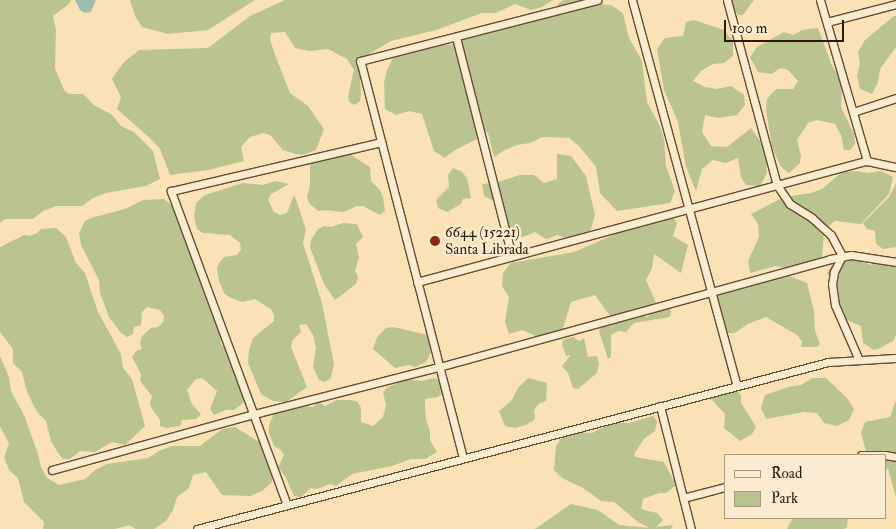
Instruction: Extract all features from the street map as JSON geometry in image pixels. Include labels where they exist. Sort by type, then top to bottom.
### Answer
[{"type":"street","points":[[463,458],[360,61],[597,0]]},
{"type":"street","points":[[632,0],[737,386]]},
{"type":"street","points":[[728,0],[776,185],[790,204],[812,218],[831,235],[842,256]]},
{"type":"street","points":[[820,0],[867,161]]},
{"type":"street","points":[[827,22],[896,4]]},
{"type":"street","points":[[456,37],[512,256]]},
{"type":"street","points":[[852,112],[896,98]]},
{"type":"street","points":[[287,505],[171,191],[381,142]]},
{"type":"street","points":[[417,282],[867,161],[896,167]]},
{"type":"street","points":[[52,470],[254,414],[439,367],[842,256],[851,255],[896,262]]},
{"type":"street","points":[[842,256],[834,272],[832,284],[835,304],[858,358]]},
{"type":"street","points":[[197,529],[828,362],[858,358],[896,358]]},
{"type":"street","points":[[660,406],[691,529]]},
{"type":"street","points":[[683,498],[724,487]]},
{"type":"green space","points":[[0,0],[71,0],[69,4],[53,16],[56,30],[55,68],[64,90],[69,94],[83,94],[94,105],[112,115],[121,126],[134,132],[153,151],[160,179],[146,186],[106,193],[93,198],[82,206],[56,206],[43,211],[33,219],[5,219],[0,223]]},
{"type":"green space","points":[[130,0],[255,0],[208,30],[168,34],[142,27],[135,16]]},
{"type":"green space","points":[[285,0],[553,0],[542,7],[531,10],[515,4],[496,13],[482,13],[436,30],[391,41],[359,60],[361,94],[360,101],[355,105],[349,102],[348,96],[354,70],[347,59],[328,49],[309,51],[295,48],[285,32],[271,33],[270,40],[290,93],[308,106],[324,129],[316,150],[303,155],[283,150],[270,135],[263,133],[250,137],[241,147],[244,161],[208,170],[170,175],[160,149],[117,109],[121,97],[112,79],[124,62],[139,50],[208,48],[250,16]]},
{"type":"green space","points":[[564,0],[588,0],[593,4],[611,5],[623,13],[629,38],[642,61],[647,102],[660,126],[664,139],[666,166],[675,191],[670,203],[617,211],[600,193],[596,167],[579,146],[569,138],[542,137],[530,143],[517,145],[505,150],[494,157],[488,133],[477,125],[479,138],[455,150],[445,158],[434,151],[422,114],[409,111],[396,115],[385,109],[384,83],[387,70],[393,58],[404,50],[429,42],[442,45],[455,44],[478,31],[505,27],[528,17],[541,20],[552,15],[559,3]]},
{"type":"green space","points":[[727,0],[754,0],[743,15],[738,15]]},
{"type":"green space","points":[[896,16],[896,47],[880,69],[878,82],[872,94],[860,89],[857,76],[860,64],[858,52],[865,40]]},
{"type":"green space","points":[[694,20],[724,30],[733,41],[733,56],[724,63],[713,64],[701,71],[693,81],[705,87],[717,89],[731,86],[744,95],[745,105],[737,115],[718,118],[705,115],[702,132],[711,146],[727,147],[751,128],[765,148],[767,173],[760,186],[746,185],[741,177],[738,158],[726,163],[713,160],[702,169],[696,191],[686,167],[678,122],[664,90],[657,49],[665,38],[683,36],[686,22]]},
{"type":"green space","points":[[818,28],[832,66],[842,81],[841,107],[854,134],[855,144],[850,150],[844,150],[841,135],[835,124],[817,120],[808,123],[797,140],[801,156],[800,163],[789,173],[781,167],[772,147],[766,110],[767,99],[777,89],[793,89],[798,81],[788,70],[781,68],[771,74],[758,72],[750,57],[757,47],[784,32],[793,35],[802,30]]},
{"type":"green space","points":[[348,153],[370,167],[371,181],[380,190],[383,197],[385,211],[380,215],[363,206],[357,206],[344,212],[318,211],[309,203],[307,197],[310,185],[310,165],[315,160]]},
{"type":"green space","points":[[557,154],[571,156],[586,176],[595,215],[591,229],[583,239],[570,240],[558,235],[546,239],[535,232],[523,237],[511,236],[505,210],[496,202],[484,196],[482,184],[495,183],[520,175],[534,175],[544,183],[557,179]]},
{"type":"green space","points":[[453,168],[461,171],[467,178],[471,198],[463,199],[461,204],[447,212],[438,208],[436,200],[449,187],[448,175]]},
{"type":"green space","points":[[881,171],[893,177],[889,194],[861,224],[835,221],[824,230],[822,257],[801,273],[776,266],[750,273],[748,261],[759,237],[758,224],[751,214],[784,197],[811,193],[822,189],[842,172],[868,173]]},
{"type":"green space","points":[[275,181],[289,184],[271,194],[268,200],[274,212],[280,215],[287,213],[294,195],[297,202],[306,230],[303,243],[322,303],[334,364],[331,378],[325,382],[319,380],[313,367],[316,348],[313,335],[306,324],[299,325],[301,332],[292,341],[291,347],[307,387],[286,402],[273,401],[261,394],[248,363],[249,350],[253,338],[274,321],[271,309],[255,299],[242,302],[229,297],[224,293],[219,281],[217,269],[219,263],[224,257],[237,255],[241,250],[240,243],[230,235],[203,233],[197,229],[194,216],[196,203],[205,195],[243,183],[263,185]]},
{"type":"green space","points":[[896,183],[896,247],[883,249],[876,244],[875,231],[867,229],[863,223],[889,197]]},
{"type":"green space","points":[[164,199],[175,208],[210,300],[211,311],[220,323],[221,344],[234,360],[234,374],[242,388],[244,402],[234,410],[226,410],[214,415],[210,409],[217,391],[202,378],[196,379],[187,390],[192,404],[201,414],[196,419],[182,420],[180,426],[167,428],[160,426],[160,420],[150,403],[152,396],[140,381],[141,374],[132,357],[136,351],[142,349],[140,343],[142,336],[151,328],[158,327],[163,322],[164,316],[160,310],[147,307],[142,312],[141,325],[134,327],[133,334],[127,337],[121,333],[109,317],[100,293],[99,280],[81,245],[79,233],[85,221],[91,218],[125,209],[143,200]]},
{"type":"green space","points":[[672,216],[677,223],[673,236],[688,245],[681,273],[654,254],[652,268],[646,280],[657,305],[648,315],[635,313],[610,316],[595,295],[571,302],[563,328],[555,339],[543,343],[534,335],[522,330],[509,334],[505,322],[509,297],[502,286],[503,273],[511,263],[574,252],[611,236],[633,223]]},
{"type":"green space","points":[[343,223],[357,224],[363,237],[356,244],[359,257],[355,271],[358,277],[356,284],[335,300],[324,284],[310,247],[311,240],[318,229],[324,226],[331,227]]},
{"type":"green space","points":[[56,228],[66,237],[76,263],[85,273],[98,312],[121,354],[123,368],[132,379],[145,426],[125,445],[112,442],[95,452],[80,451],[70,459],[63,459],[51,441],[46,421],[37,412],[27,392],[22,372],[13,363],[13,349],[0,332],[0,247],[24,235],[30,236],[37,233],[41,229]]},
{"type":"green space","points":[[849,258],[872,265],[877,260],[896,259],[896,334],[894,340],[881,348],[874,350],[863,343],[861,326],[845,319],[837,306],[838,282],[832,280],[827,273],[835,260]]},
{"type":"green space","points":[[782,273],[807,283],[814,311],[815,331],[820,344],[817,347],[801,347],[802,341],[797,335],[766,317],[748,324],[735,333],[725,333],[717,306],[719,290]]},
{"type":"green space","points":[[669,308],[671,311],[670,317],[634,323],[626,332],[618,331],[611,335],[611,357],[608,359],[599,331],[601,324],[642,316],[647,317],[656,310]]},
{"type":"green space","points":[[393,327],[428,335],[432,350],[426,362],[415,367],[409,365],[395,368],[373,349],[377,337],[386,328]]},
{"type":"green space","points":[[573,337],[579,341],[584,338],[588,357],[597,356],[599,363],[597,373],[578,389],[573,388],[568,373],[562,366],[571,355],[566,356],[562,344],[563,340]]},
{"type":"green space","points":[[0,356],[9,377],[11,391],[24,415],[41,467],[47,478],[59,485],[85,479],[95,470],[107,464],[148,458],[172,446],[200,446],[222,429],[235,427],[261,443],[273,468],[272,482],[262,491],[250,496],[222,495],[206,472],[193,475],[189,488],[177,497],[173,510],[166,521],[154,529],[136,529],[129,525],[115,529],[43,529],[44,522],[24,502],[18,478],[9,470],[4,457],[9,444],[0,426]]},
{"type":"green space","points":[[434,378],[441,381],[442,394],[438,397],[425,399],[425,406],[430,440],[437,452],[425,459],[411,459],[392,466],[352,474],[336,486],[330,484],[317,489],[311,488],[301,497],[294,496],[286,478],[278,467],[284,455],[281,450],[274,446],[269,433],[269,426],[274,413],[287,411],[298,405],[313,407],[319,402],[325,406],[337,400],[351,400],[358,402],[361,408],[361,422],[373,426],[383,417],[386,405],[383,392],[388,387],[407,379],[421,381]]},
{"type":"green space","points":[[528,378],[547,383],[546,401],[540,403],[534,410],[535,419],[526,425],[515,428],[505,426],[499,411],[512,400],[518,388]]},
{"type":"green space","points":[[812,378],[826,378],[847,398],[854,409],[849,420],[837,426],[824,423],[817,413],[804,412],[766,419],[761,408],[765,395],[788,387],[801,385]]},
{"type":"green space","points":[[725,385],[733,385],[741,395],[741,403],[756,427],[752,434],[740,441],[724,428],[725,414],[710,398],[710,394]]},
{"type":"green space","points":[[896,400],[896,498],[888,468],[886,470],[886,454],[867,454],[861,433],[865,422],[890,417]]},
{"type":"green space","points":[[653,416],[657,421],[655,431],[644,439],[634,454],[635,457],[664,462],[676,485],[666,493],[659,493],[643,499],[641,509],[657,513],[663,520],[656,527],[673,525],[671,529],[535,529],[571,504],[598,510],[619,525],[650,528],[638,522],[614,502],[601,501],[583,488],[562,478],[554,470],[556,446],[562,437],[572,432],[592,433],[614,422],[629,423]]},
{"type":"green space","points":[[792,519],[848,519],[847,527],[844,529],[787,529]]},
{"type":"shaded area","points":[[75,0],[96,0],[91,12],[85,13],[80,10]]},
{"type":"place","name":"6644 (15221) Santa Librada","points":[[435,241]]}]
